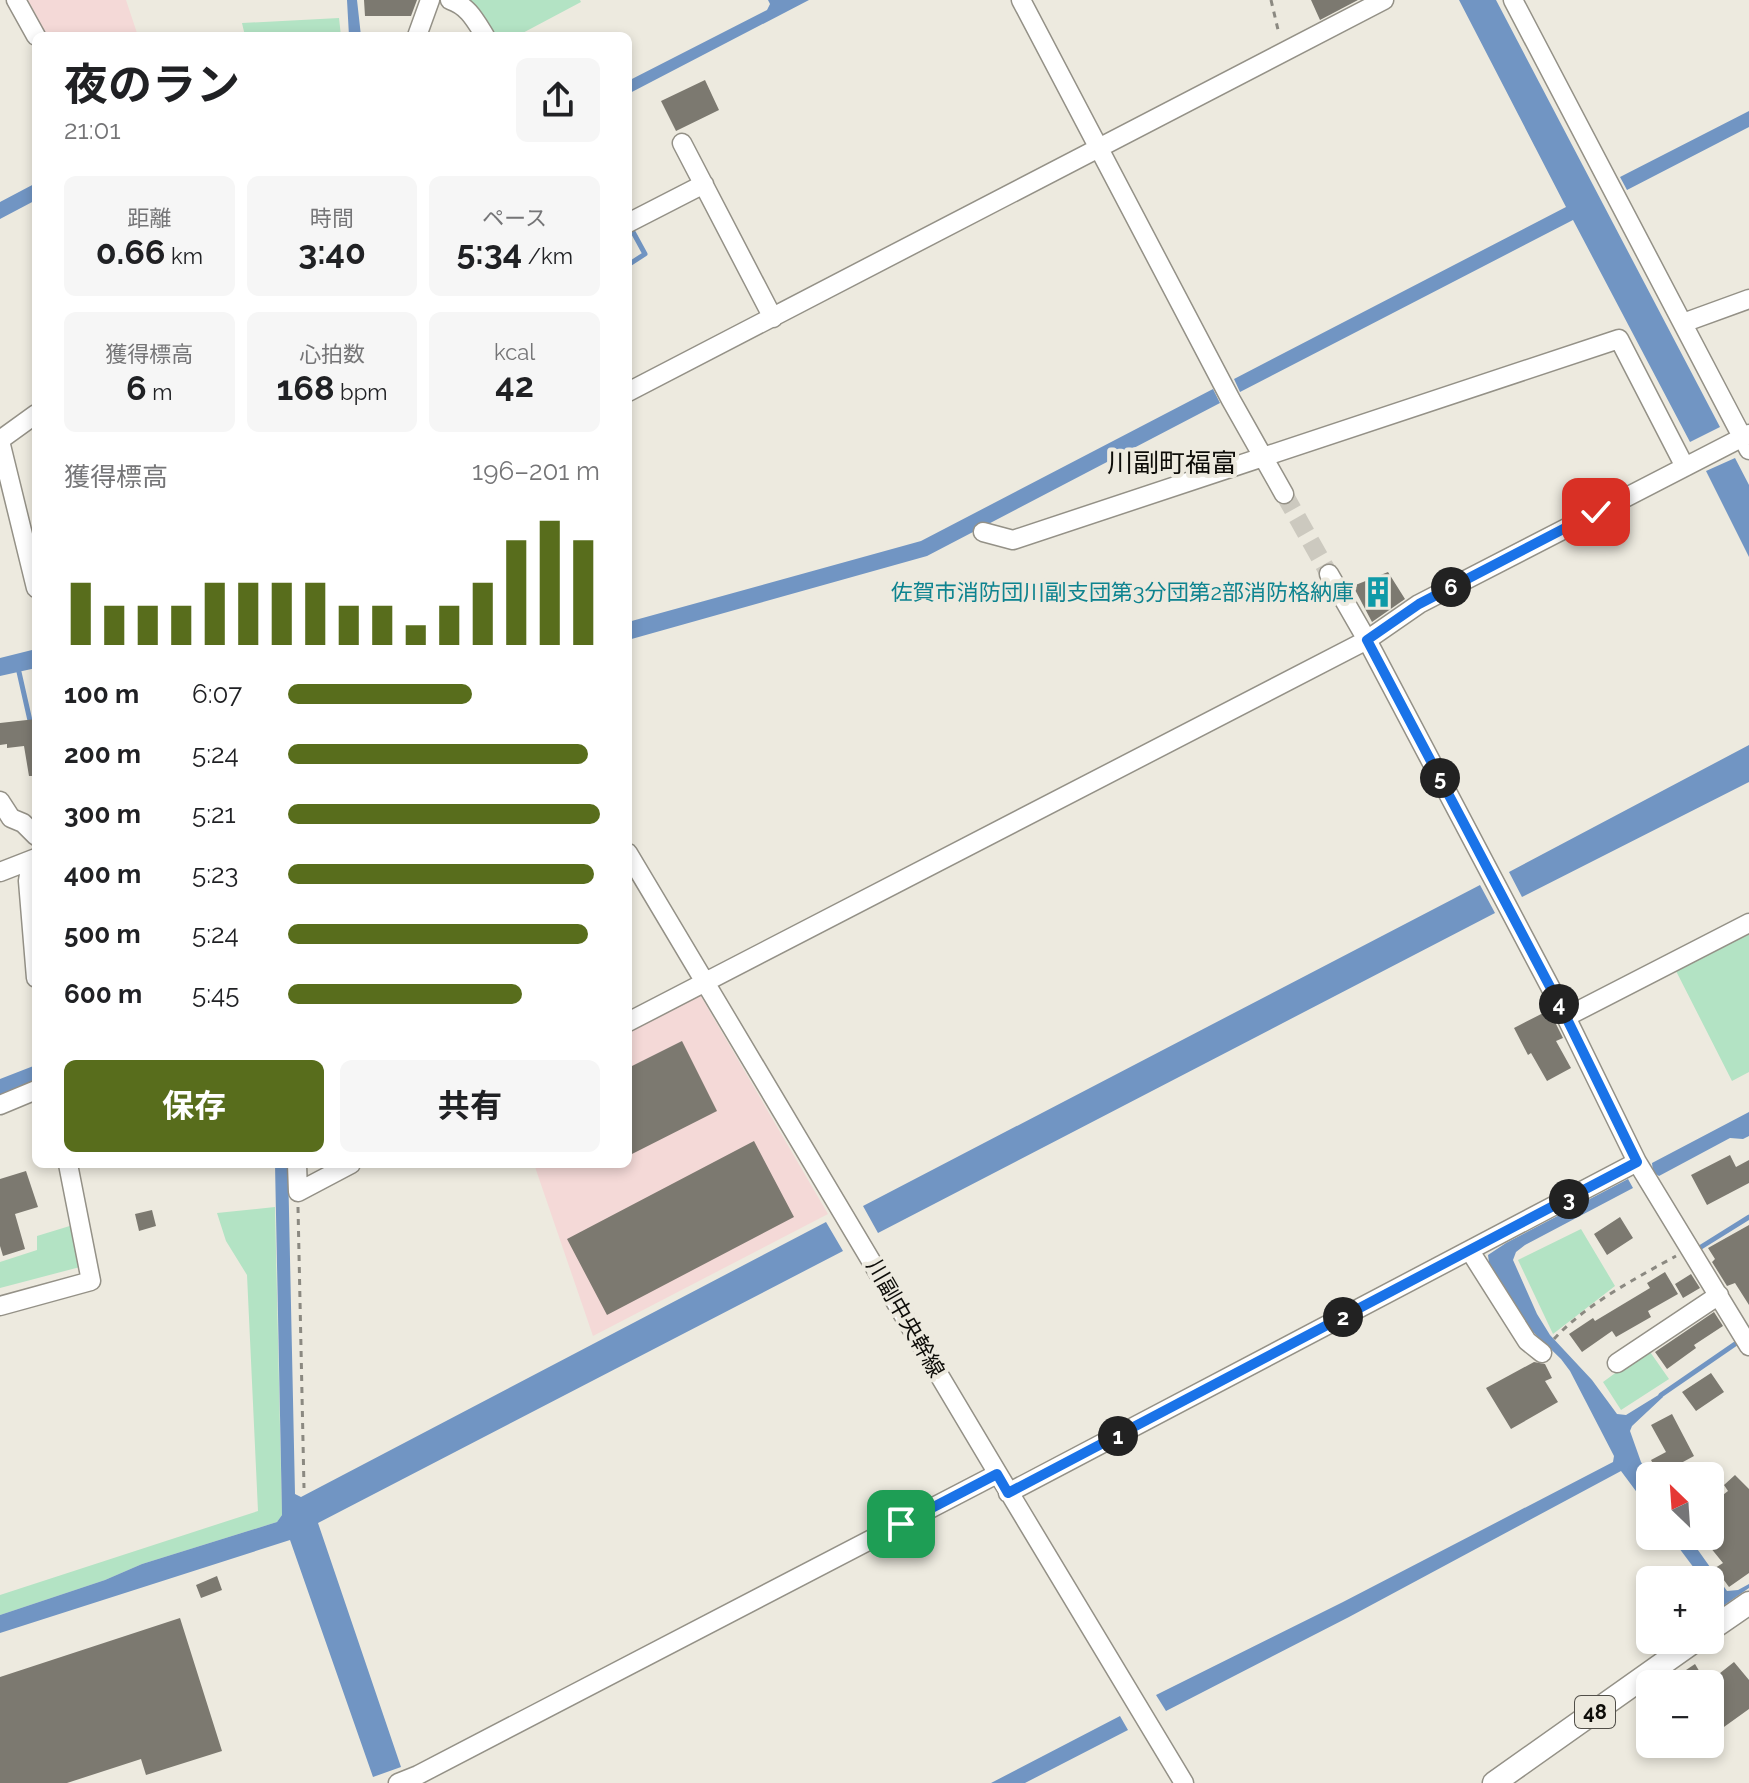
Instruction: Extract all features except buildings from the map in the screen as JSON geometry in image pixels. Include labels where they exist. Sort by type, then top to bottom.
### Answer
[{"type":"main road","points":[[1724,1620],[1749,1603]]},
{"type":"main road","name":"48","points":[[1494,1783],[1676,1654]]},
{"type":"street","points":[[16,0],[34,32]]},
{"type":"street","points":[[418,32],[430,0]]},
{"type":"street","points":[[450,0],[460,4],[473,16],[483,32]]},
{"type":"street","points":[[1021,0],[1284,494]]},
{"type":"street","points":[[632,390],[1384,0]]},
{"type":"street","points":[[632,1020],[1367,640],[1419,604],[1685,467],[1747,440],[1513,0]]},
{"type":"street","points":[[682,143],[773,318]]},
{"type":"street","points":[[632,221],[704,184]]},
{"type":"street","points":[[1683,323],[1749,299]]},
{"type":"street","points":[[983,532],[1013,540],[1619,339],[1685,467]]},
{"type":"street","points":[[32,417],[0,440],[32,572]]},
{"type":"street","points":[[1329,574],[1566,1017],[1637,1162],[1749,1346]]},
{"type":"street","points":[[0,801],[11,818],[23,823],[32,832]]},
{"type":"street","name":"川副中央幹線","points":[[632,860],[1184,1783]]},
{"type":"street","points":[[0,872],[32,861]]},
{"type":"street","points":[[32,867],[28,881],[32,930]]},
{"type":"street","points":[[1566,1017],[1749,923]]},
{"type":"street","points":[[0,1105],[32,1092]]},
{"type":"street","points":[[1008,1493],[1637,1162]]},
{"type":"street","points":[[0,1306],[91,1281],[69,1168]]},
{"type":"street","points":[[297,1168],[298,1192],[343,1168]]},
{"type":"street","points":[[1470,1251],[1527,1341],[1548,1346]]},
{"type":"street","points":[[1617,1363],[1719,1295]]},
{"type":"street","points":[[398,1783],[997,1474]]},
{"type":"path","points":[[1271,0],[1279,28],[1280,54]]},
{"type":"path","points":[[298,1192],[304,1488]]},
{"type":"path","points":[[1548,1346],[1564,1328],[1632,1280],[1690,1248]]},
{"type":"shaded area","points":[[28,0],[126,0],[137,32],[45,32]]},
{"type":"shaded area","points":[[699,993],[828,1214],[593,1336],[535,1168],[632,1168],[632,1028]]},
{"type":"green space","points":[[465,0],[581,2],[525,32],[487,32]]},
{"type":"green space","points":[[339,18],[341,32],[244,32],[242,23]]},
{"type":"green space","points":[[1749,932],[1749,1072],[1732,1081],[1675,969]]},
{"type":"green space","points":[[275,1207],[282,1515],[277,1522],[142,1564],[105,1580],[0,1615],[0,1595],[258,1511],[247,1275],[226,1241],[217,1213]]},
{"type":"green space","points":[[73,1225],[80,1267],[0,1288],[0,1262],[37,1250],[37,1236]]},
{"type":"green space","points":[[1581,1229],[1615,1286],[1553,1334],[1518,1260]]},
{"type":"green space","points":[[1648,1349],[1669,1379],[1621,1410],[1603,1382]]},
{"type":"water","points":[[347,0],[357,0],[361,32],[349,32]]},
{"type":"water","points":[[768,0],[809,0],[632,92],[632,79],[767,10]]},
{"type":"water","points":[[1459,0],[1496,0],[1720,427],[1690,442],[1573,220],[1240,392],[1234,379],[1566,207]]},
{"type":"water","points":[[1749,111],[1749,127],[1627,190],[1620,177]]},
{"type":"water","points":[[32,185],[32,202],[0,219],[0,202]]},
{"type":"water","points":[[1213,389],[1220,403],[927,556],[632,639],[632,621],[921,541]]},
{"type":"water","points":[[1735,458],[1749,485],[1749,557],[1706,471]]},
{"type":"water","points":[[32,650],[32,669],[0,676],[0,658]]},
{"type":"water","points":[[1749,745],[1749,782],[1522,897],[1509,872]]},
{"type":"water","points":[[1480,885],[1495,913],[878,1233],[863,1206]]},
{"type":"water","points":[[32,1067],[32,1083],[0,1096],[0,1079]]},
{"type":"water","points":[[1749,1112],[1749,1136],[1730,1138],[1659,1176],[1653,1172],[1652,1163]]},
{"type":"water","points":[[275,1168],[288,1168],[295,1494],[301,1497],[826,1222],[843,1251],[318,1523],[401,1767],[373,1777],[290,1540],[0,1633],[0,1615],[105,1580],[142,1564],[277,1522],[282,1515]]},
{"type":"water","points":[[1628,1179],[1633,1188],[1525,1245],[1516,1252],[1513,1260],[1550,1335],[1592,1380],[1617,1414],[1626,1415],[1660,1394],[1663,1397],[1630,1431],[1641,1462],[1636,1462],[1636,1491],[1621,1471],[1166,1711],[1156,1695],[1613,1462],[1614,1456],[1570,1371],[1532,1331],[1489,1263],[1488,1255]]},
{"type":"water","points":[[1680,1550],[1698,1550],[1709,1566],[1692,1566]]},
{"type":"water","points":[[1749,1584],[1749,1588],[1724,1605],[1724,1587],[1727,1591]]},
{"type":"water","points":[[1120,1716],[1128,1730],[1025,1783],[991,1783]]},
{"type":"waterway","points":[[632,262],[645,254],[633,232]]},
{"type":"waterway","points":[[19,672],[31,725]]},
{"type":"waterway","points":[[1701,1247],[1749,1217]]},
{"type":"waterway","points":[[1661,1395],[1738,1342]]},
{"type":"tunnel","points":[[1284,494],[1329,574]]},
{"type":"place","name":"佐賀市消防団川副支団第3分団第2部消防格納庫","points":[[1378,592]]},
{"type":"district","name":"川副町福富","points":[[1172,463]]},
{"type":"route","points":[[901,1524],[997,1474],[1008,1493],[1637,1162],[1566,1017],[1367,640],[1419,604],[1596,512]]}]
